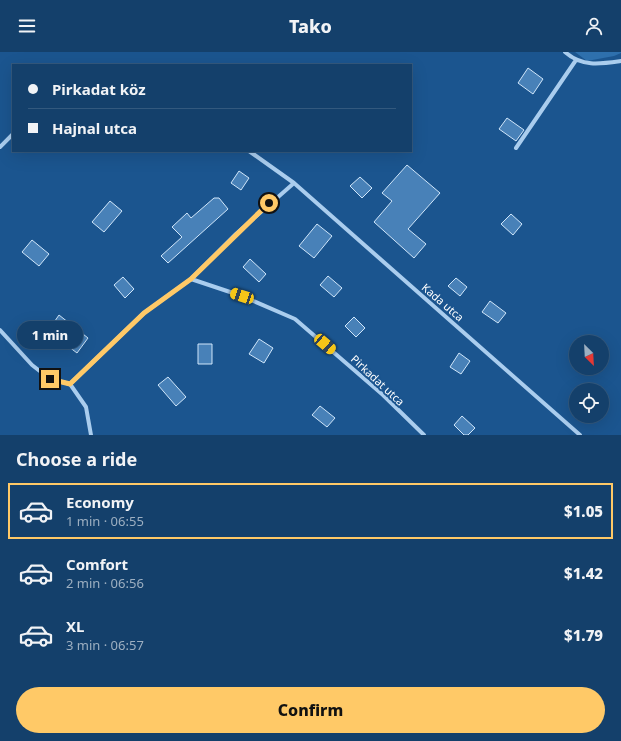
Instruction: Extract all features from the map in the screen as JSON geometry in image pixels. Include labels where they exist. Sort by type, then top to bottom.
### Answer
[{"type":"street","points":[[565,52],[576,60],[592,65],[621,61]]},
{"type":"street","points":[[516,148],[576,60]]},
{"type":"street","points":[[0,147],[12,135]]},
{"type":"street","name":"Kada utca","points":[[250,152],[294,183],[580,435]]},
{"type":"street","points":[[70,384],[144,313],[191,279],[236,234],[294,183]]},
{"type":"street","name":"Pirkadat utca","points":[[191,279],[242,296],[295,319],[383,395],[424,435]]},
{"type":"street","points":[[0,330],[32,365],[50,379],[70,384],[86,407],[91,435]]},
{"type":"shaded area","points":[[575,52],[621,53],[614,56],[587,61]]},
{"type":"building","points":[[528,68],[543,79],[533,94],[518,83]]},
{"type":"building","points":[[507,118],[524,130],[516,141],[499,129]]},
{"type":"building","points":[[407,165],[440,193],[408,229],[426,244],[414,258],[374,222],[392,201],[382,193]]},
{"type":"building","points":[[239,171],[249,178],[241,190],[231,183]]},
{"type":"building","points":[[360,177],[372,188],[362,198],[350,186]]},
{"type":"building","points":[[214,198],[219,198],[228,209],[168,263],[161,256],[182,237],[172,227],[187,213],[191,218]]},
{"type":"building","points":[[110,201],[122,211],[104,232],[92,222]]},
{"type":"building","points":[[511,214],[522,224],[513,235],[501,224]]},
{"type":"building","points":[[317,224],[332,236],[314,258],[299,246]]},
{"type":"building","points":[[32,240],[49,254],[39,266],[22,252]]},
{"type":"building","points":[[250,259],[266,274],[259,282],[243,267]]},
{"type":"building","points":[[328,276],[342,288],[334,297],[320,285]]},
{"type":"building","points":[[123,277],[134,289],[125,298],[114,285]]},
{"type":"building","points":[[456,278],[467,287],[460,296],[448,286]]},
{"type":"building","points":[[490,301],[506,313],[498,323],[482,312]]},
{"type":"building","points":[[59,315],[88,338],[77,353],[48,331]]},
{"type":"building","points":[[354,317],[365,328],[356,337],[345,326]]},
{"type":"building","points":[[259,339],[273,348],[264,363],[249,354]]},
{"type":"building","points":[[198,344],[212,344],[212,364],[198,364]]},
{"type":"building","points":[[459,353],[470,361],[461,374],[450,367]]},
{"type":"building","points":[[168,377],[186,397],[176,406],[158,385]]},
{"type":"building","points":[[320,406],[335,418],[327,427],[312,415]]},
{"type":"building","points":[[462,416],[475,428],[468,435],[464,435],[454,425]]},
{"type":"route","points":[[50,379],[70,384],[144,313],[191,279],[269,203]]}]
